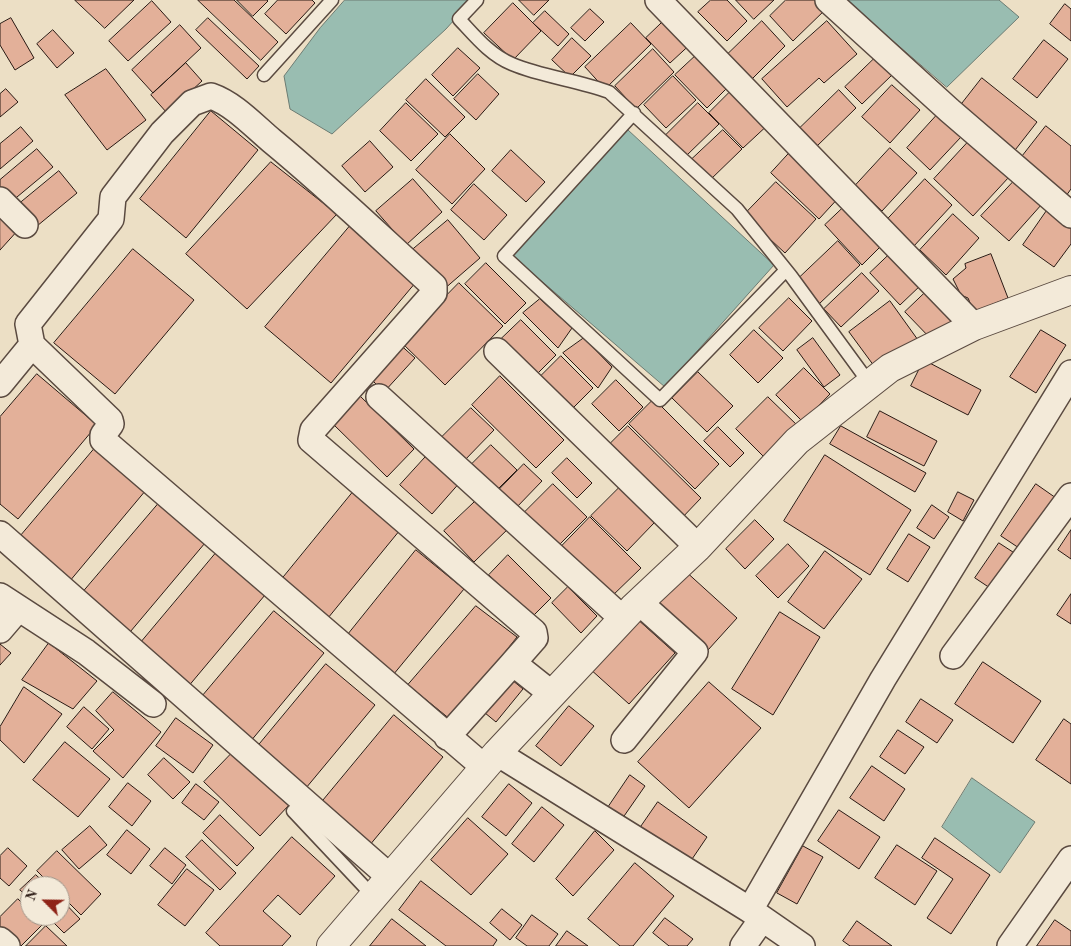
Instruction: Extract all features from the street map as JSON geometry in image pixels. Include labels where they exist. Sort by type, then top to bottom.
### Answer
[{"type":"street","points":[[658,0],[974,326]]},
{"type":"street","points":[[828,0],[949,110],[1070,213]]},
{"type":"street","points":[[448,737],[535,638],[534,632],[311,440],[310,435],[312,430],[434,293],[434,286],[316,177],[235,109],[211,96],[192,103],[162,134],[113,197],[111,219],[28,324],[32,345],[110,420],[111,424],[103,435],[103,440],[448,737],[756,915],[802,946]]},
{"type":"street","points":[[0,200],[26,225]]},
{"type":"street","points":[[331,946],[490,760],[631,610],[698,548],[797,441],[890,368],[974,326],[1071,290]]},
{"type":"street","points":[[0,384],[32,345]]},
{"type":"street","points":[[497,351],[698,548]]},
{"type":"street","points":[[743,946],[756,915],[883,679],[1071,373]]},
{"type":"street","points":[[379,397],[631,610],[695,652],[624,740]]},
{"type":"street","points":[[953,656],[1071,496]]},
{"type":"street","points":[[0,534],[382,886]]},
{"type":"street","points":[[0,630],[9,602],[86,652],[153,704]]},
{"type":"street","points":[[513,663],[552,694]]},
{"type":"street","points":[[1010,946],[1071,859]]},
{"type":"street","points":[[0,940],[7,946]]},
{"type":"lane","points":[[264,74],[332,0]]},
{"type":"lane","points":[[477,0],[460,19],[488,50],[511,64],[585,83],[609,92],[737,209],[786,270],[870,384]]},
{"type":"lane","points":[[634,113],[504,256],[660,400],[786,270]]},
{"type":"lane","points":[[293,811],[382,886]]},
{"type":"water","points":[[345,0],[472,0],[446,29],[332,134],[290,109],[284,76],[320,28]]},
{"type":"water","points":[[846,0],[999,0],[1019,17],[947,87]]},
{"type":"water","points":[[628,130],[774,265],[665,387],[510,254]]},
{"type":"water","points":[[972,778],[1035,822],[1000,873],[942,827]]},
{"type":"building","points":[[75,0],[134,0],[105,28]]},
{"type":"building","points":[[198,0],[234,0],[278,42],[261,60]]},
{"type":"building","points":[[237,0],[267,0],[268,1],[253,16]]},
{"type":"building","points":[[278,0],[312,0],[315,3],[286,34],[265,14]]},
{"type":"building","points":[[519,0],[549,0],[534,15]]},
{"type":"building","points":[[711,0],[727,0],[747,21],[727,41],[698,12]]},
{"type":"building","points":[[736,0],[774,0],[754,19]]},
{"type":"building","points":[[786,0],[819,0],[827,8],[793,41],[770,16]]},
{"type":"building","points":[[152,1],[171,22],[128,61],[109,41]]},
{"type":"building","points":[[513,3],[541,31],[513,60],[484,33]]},
{"type":"building","points":[[1065,4],[1071,9],[1071,41],[1050,24]]},
{"type":"building","points":[[590,9],[604,22],[585,41],[571,28]]},
{"type":"building","points":[[545,11],[569,34],[558,46],[533,23]]},
{"type":"building","points":[[671,14],[696,39],[670,63],[646,38]]},
{"type":"building","points":[[11,18],[34,58],[15,70],[0,45],[0,24]]},
{"type":"building","points":[[208,18],[259,66],[247,79],[196,30]]},
{"type":"building","points":[[762,21],[785,46],[752,79],[728,54]]},
{"type":"building","points":[[827,21],[857,54],[824,83],[819,78],[787,107],[762,79]]},
{"type":"building","points":[[631,23],[651,44],[605,89],[585,67]]},
{"type":"building","points":[[180,25],[201,48],[153,93],[132,70]]},
{"type":"building","points":[[53,30],[74,53],[57,68],[37,44]]},
{"type":"building","points":[[572,38],[591,56],[570,77],[552,60]]},
{"type":"building","points":[[1044,40],[1068,59],[1037,98],[1013,79]]},
{"type":"building","points":[[458,48],[480,68],[453,96],[432,75]]},
{"type":"building","points":[[704,48],[735,80],[707,108],[675,75]]},
{"type":"building","points":[[653,49],[674,72],[636,109],[615,86]]},
{"type":"building","points":[[875,58],[892,75],[862,104],[845,87]]},
{"type":"building","points":[[186,63],[202,81],[167,113],[151,95]]},
{"type":"building","points":[[106,69],[146,120],[107,150],[65,95]]},
{"type":"building","points":[[478,74],[499,94],[476,120],[454,99]]},
{"type":"building","points":[[673,76],[696,100],[666,128],[644,105]]},
{"type":"building","points":[[982,78],[1037,122],[1012,154],[957,110]]},
{"type":"building","points":[[426,79],[465,117],[445,137],[406,100]]},
{"type":"building","points":[[892,85],[920,110],[890,143],[862,117]]},
{"type":"building","points":[[736,86],[771,122],[743,148],[709,113]]},
{"type":"building","points":[[6,89],[18,102],[0,117],[0,94]]},
{"type":"building","points":[[839,90],[856,108],[816,147],[799,129]]},
{"type":"building","points":[[406,103],[438,134],[411,161],[380,131]]},
{"type":"building","points":[[698,103],[719,124],[686,156],[666,135]]},
{"type":"building","points":[[211,111],[258,150],[186,238],[140,199]]},
{"type":"building","points":[[937,115],[961,137],[930,170],[907,148]]},
{"type":"building","points":[[1046,126],[1071,146],[1071,189],[1063,200],[1017,163]]},
{"type":"building","points":[[21,127],[33,141],[0,169],[0,144]]},
{"type":"building","points":[[723,130],[742,149],[709,181],[690,161]]},
{"type":"building","points":[[450,134],[485,169],[452,204],[416,170]]},
{"type":"building","points":[[970,140],[1009,177],[973,216],[934,179]]},
{"type":"building","points":[[370,141],[393,167],[365,192],[342,166]]},
{"type":"building","points":[[890,148],[917,173],[882,211],[855,186]]},
{"type":"building","points":[[37,149],[53,167],[11,202],[0,189],[0,180]]},
{"type":"building","points":[[793,149],[842,194],[819,219],[771,173]]},
{"type":"building","points":[[511,150],[545,182],[526,202],[492,171]]},
{"type":"building","points":[[271,162],[337,214],[247,309],[186,254]]},
{"type":"building","points":[[59,171],[77,193],[37,226],[19,204]]},
{"type":"building","points":[[413,179],[442,212],[406,245],[376,211]]},
{"type":"building","points":[[925,179],[952,205],[913,247],[885,222]]},
{"type":"building","points":[[1016,179],[1042,204],[1009,241],[981,216]]},
{"type":"building","points":[[776,182],[816,219],[785,253],[744,215]]},
{"type":"building","points":[[474,184],[507,215],[484,240],[451,210]]},
{"type":"building","points":[[845,206],[882,245],[862,265],[825,225]]},
{"type":"building","points":[[1048,209],[1071,225],[1071,244],[1054,267],[1023,245]]},
{"type":"building","points":[[953,214],[979,238],[946,275],[920,250]]},
{"type":"building","points":[[0,215],[19,229],[0,250]]},
{"type":"building","points":[[448,220],[480,258],[443,290],[411,251]]},
{"type":"building","points":[[350,226],[416,282],[331,383],[265,327]]},
{"type":"building","points":[[838,241],[860,265],[819,304],[797,280]]},
{"type":"building","points":[[133,249],[194,300],[115,394],[54,343]]},
{"type":"building","points":[[892,252],[922,284],[900,305],[870,273]]},
{"type":"building","points":[[991,254],[1008,298],[974,312],[968,298],[961,295],[953,279],[966,268],[965,264]]},
{"type":"building","points":[[486,263],[526,303],[505,324],[465,284]]},
{"type":"building","points":[[862,273],[879,291],[841,327],[824,309]]},
{"type":"building","points":[[459,283],[503,326],[445,385],[401,342]]},
{"type":"building","points":[[929,289],[956,319],[933,341],[905,312]]},
{"type":"building","points":[[789,298],[812,321],[783,351],[759,328]]},
{"type":"building","points":[[540,299],[572,328],[558,348],[523,313]]},
{"type":"building","points":[[890,301],[918,340],[877,370],[849,332]]},
{"type":"building","points":[[521,320],[556,355],[533,378],[497,343]]},
{"type":"building","points":[[754,330],[783,358],[758,383],[730,355]]},
{"type":"building","points":[[1041,330],[1066,345],[1036,393],[1010,377]]},
{"type":"building","points":[[584,338],[612,367],[598,388],[563,353]]},
{"type":"building","points":[[813,338],[840,375],[824,387],[797,350]]},
{"type":"building","points":[[396,341],[415,358],[384,392],[366,374]]},
{"type":"building","points":[[561,356],[593,388],[571,410],[539,378]]},
{"type":"building","points":[[924,360],[981,390],[968,415],[911,386]]},
{"type":"building","points":[[804,368],[830,394],[803,422],[776,395]]},
{"type":"building","points":[[698,372],[733,406],[707,432],[672,398]]},
{"type":"building","points":[[37,374],[97,425],[18,519],[0,504],[0,417]]},
{"type":"building","points":[[500,376],[564,440],[536,468],[472,405]]},
{"type":"building","points":[[616,380],[643,407],[619,431],[592,404]]},
{"type":"building","points":[[359,395],[414,449],[387,477],[332,423]]},
{"type":"building","points":[[768,397],[798,426],[766,459],[736,429]]},
{"type":"building","points":[[654,399],[719,464],[695,489],[629,424]]},
{"type":"building","points":[[471,408],[494,430],[462,463],[439,440]]},
{"type":"building","points":[[880,411],[937,441],[924,466],[867,437]]},
{"type":"building","points":[[628,426],[701,498],[679,521],[605,449]]},
{"type":"building","points":[[841,426],[926,473],[915,492],[830,444]]},
{"type":"building","points":[[718,427],[744,453],[730,467],[704,441]]},
{"type":"building","points":[[491,445],[517,470],[498,489],[472,464]]},
{"type":"building","points":[[95,448],[146,490],[69,582],[18,539]]},
{"type":"building","points":[[431,451],[462,480],[432,514],[400,485]]},
{"type":"building","points":[[825,455],[911,510],[870,575],[784,521]]},
{"type":"building","points":[[567,458],[592,483],[577,498],[552,473]]},
{"type":"building","points":[[524,464],[542,481],[515,509],[497,492]]},
{"type":"building","points":[[553,484],[587,517],[557,547],[523,514]]},
{"type":"building","points":[[1036,484],[1056,498],[1022,550],[1001,536]]},
{"type":"building","points":[[619,488],[654,523],[627,551],[591,516]]},
{"type":"building","points":[[353,492],[400,530],[328,618],[282,579]]},
{"type":"building","points":[[958,492],[974,500],[963,521],[948,512]]},
{"type":"building","points":[[482,495],[511,526],[474,562],[444,531]]},
{"type":"building","points":[[159,503],[205,543],[125,638],[78,598]]},
{"type":"building","points":[[932,505],[949,517],[934,539],[917,528]]},
{"type":"building","points":[[590,517],[641,568],[610,598],[560,548]]},
{"type":"building","points":[[755,520],[774,539],[745,569],[726,549]]},
{"type":"building","points":[[1071,530],[1071,559],[1058,550]]},
{"type":"building","points":[[909,534],[930,547],[908,582],[887,569]]},
{"type":"building","points":[[999,543],[1016,554],[993,590],[975,578]]},
{"type":"building","points":[[788,544],[809,566],[778,598],[756,576]]},
{"type":"building","points":[[416,550],[464,589],[393,675],[346,637]]},
{"type":"building","points":[[825,551],[862,579],[824,629],[788,602]]},
{"type":"building","points":[[216,553],[265,595],[187,688],[138,646]]},
{"type":"building","points":[[508,555],[551,598],[532,617],[489,575]]},
{"type":"building","points":[[683,569],[737,618],[708,650],[654,601]]},
{"type":"building","points":[[568,587],[597,616],[581,633],[552,603]]},
{"type":"building","points":[[1071,594],[1071,624],[1057,615]]},
{"type":"building","points":[[476,606],[517,637],[451,720],[408,685]]},
{"type":"building","points":[[274,611],[324,653],[250,742],[200,699]]},
{"type":"building","points":[[780,612],[820,637],[773,715],[732,689]]},
{"type":"building","points":[[635,617],[675,653],[629,704],[589,668]]},
{"type":"building","points":[[49,643],[97,681],[73,709],[22,680]]},
{"type":"building","points":[[0,644],[11,653],[0,665]]},
{"type":"building","points":[[983,662],[1041,701],[1013,743],[955,704]]},
{"type":"building","points":[[326,664],[375,705],[301,794],[253,752]]},
{"type":"building","points":[[506,675],[523,689],[496,722],[479,708]]},
{"type":"building","points":[[709,682],[761,728],[689,808],[638,762]]},
{"type":"building","points":[[24,687],[62,714],[24,763],[0,740],[0,727]]},
{"type":"building","points":[[113,692],[161,732],[123,778],[93,751],[114,730],[96,711]]},
{"type":"building","points":[[921,699],[953,720],[937,743],[906,722]]},
{"type":"building","points":[[569,706],[594,726],[561,766],[536,746]]},
{"type":"building","points":[[84,707],[109,729],[92,749],[67,727]]},
{"type":"building","points":[[394,715],[443,757],[369,846],[321,803]]},
{"type":"building","points":[[176,718],[213,745],[193,773],[156,746]]},
{"type":"building","points":[[1064,719],[1071,724],[1071,784],[1036,760]]},
{"type":"building","points":[[898,730],[924,747],[905,774],[880,757]]},
{"type":"building","points":[[65,742],[110,779],[78,817],[33,780]]},
{"type":"building","points":[[233,752],[289,805],[260,836],[204,782]]},
{"type":"building","points":[[164,758],[190,782],[173,799],[148,775]]},
{"type":"building","points":[[872,766],[905,789],[884,821],[850,798]]},
{"type":"building","points":[[630,775],[645,786],[622,819],[607,809]]},
{"type":"building","points":[[128,783],[151,801],[132,826],[109,807]]},
{"type":"building","points":[[196,784],[219,802],[204,820],[182,803]]},
{"type":"building","points":[[509,784],[532,803],[506,836],[482,817]]},
{"type":"building","points":[[658,802],[707,837],[688,865],[638,831]]},
{"type":"building","points":[[542,807],[564,825],[534,862],[512,844]]},
{"type":"building","points":[[839,810],[880,837],[859,869],[818,841]]},
{"type":"building","points":[[220,815],[254,848],[237,866],[203,833]]},
{"type":"building","points":[[468,818],[508,854],[471,895],[431,860]]},
{"type":"building","points":[[90,826],[107,845],[79,869],[62,850]]},
{"type":"building","points":[[127,830],[150,849],[131,874],[107,855]]},
{"type":"building","points":[[595,831],[614,850],[573,896],[556,879]]},
{"type":"building","points":[[292,837],[335,876],[300,915],[278,895],[263,911],[291,936],[282,946],[220,946],[206,933]]},
{"type":"building","points":[[935,838],[990,875],[951,934],[927,918],[953,879],[922,858]]},
{"type":"building","points":[[202,840],[236,873],[220,890],[186,857]]},
{"type":"building","points":[[897,845],[937,871],[915,905],[875,878]]},
{"type":"building","points":[[803,846],[823,857],[797,904],[777,893]]},
{"type":"building","points":[[8,848],[27,866],[9,886],[0,878],[0,856]]},
{"type":"building","points":[[165,848],[186,865],[172,884],[150,866]]},
{"type":"building","points":[[57,851],[101,894],[81,915],[70,904],[70,876],[42,876],[37,871]]},
{"type":"building","points":[[635,863],[674,896],[633,946],[620,946],[588,919]]},
{"type":"building","points":[[187,869],[214,890],[185,926],[158,905]]},
{"type":"building","points":[[421,881],[497,940],[493,946],[446,946],[399,910]]},
{"type":"building","points":[[18,899],[20,901],[20,926],[41,926],[21,946],[0,927],[0,917]]},
{"type":"building","points":[[70,908],[80,919],[64,933],[57,926],[70,926]]},
{"type":"building","points":[[502,909],[522,925],[510,940],[490,923]]},
{"type":"building","points":[[532,915],[558,934],[549,946],[527,946],[516,938]]},
{"type":"building","points":[[665,918],[693,939],[687,946],[669,946],[653,933]]},
{"type":"building","points":[[392,919],[426,946],[370,946]]},
{"type":"building","points":[[1055,920],[1071,931],[1071,946],[1037,946]]},
{"type":"building","points":[[857,921],[892,946],[850,946],[843,941]]},
{"type":"building","points":[[46,926],[67,946],[26,946]]},
{"type":"building","points":[[567,931],[588,946],[556,946]]}]
